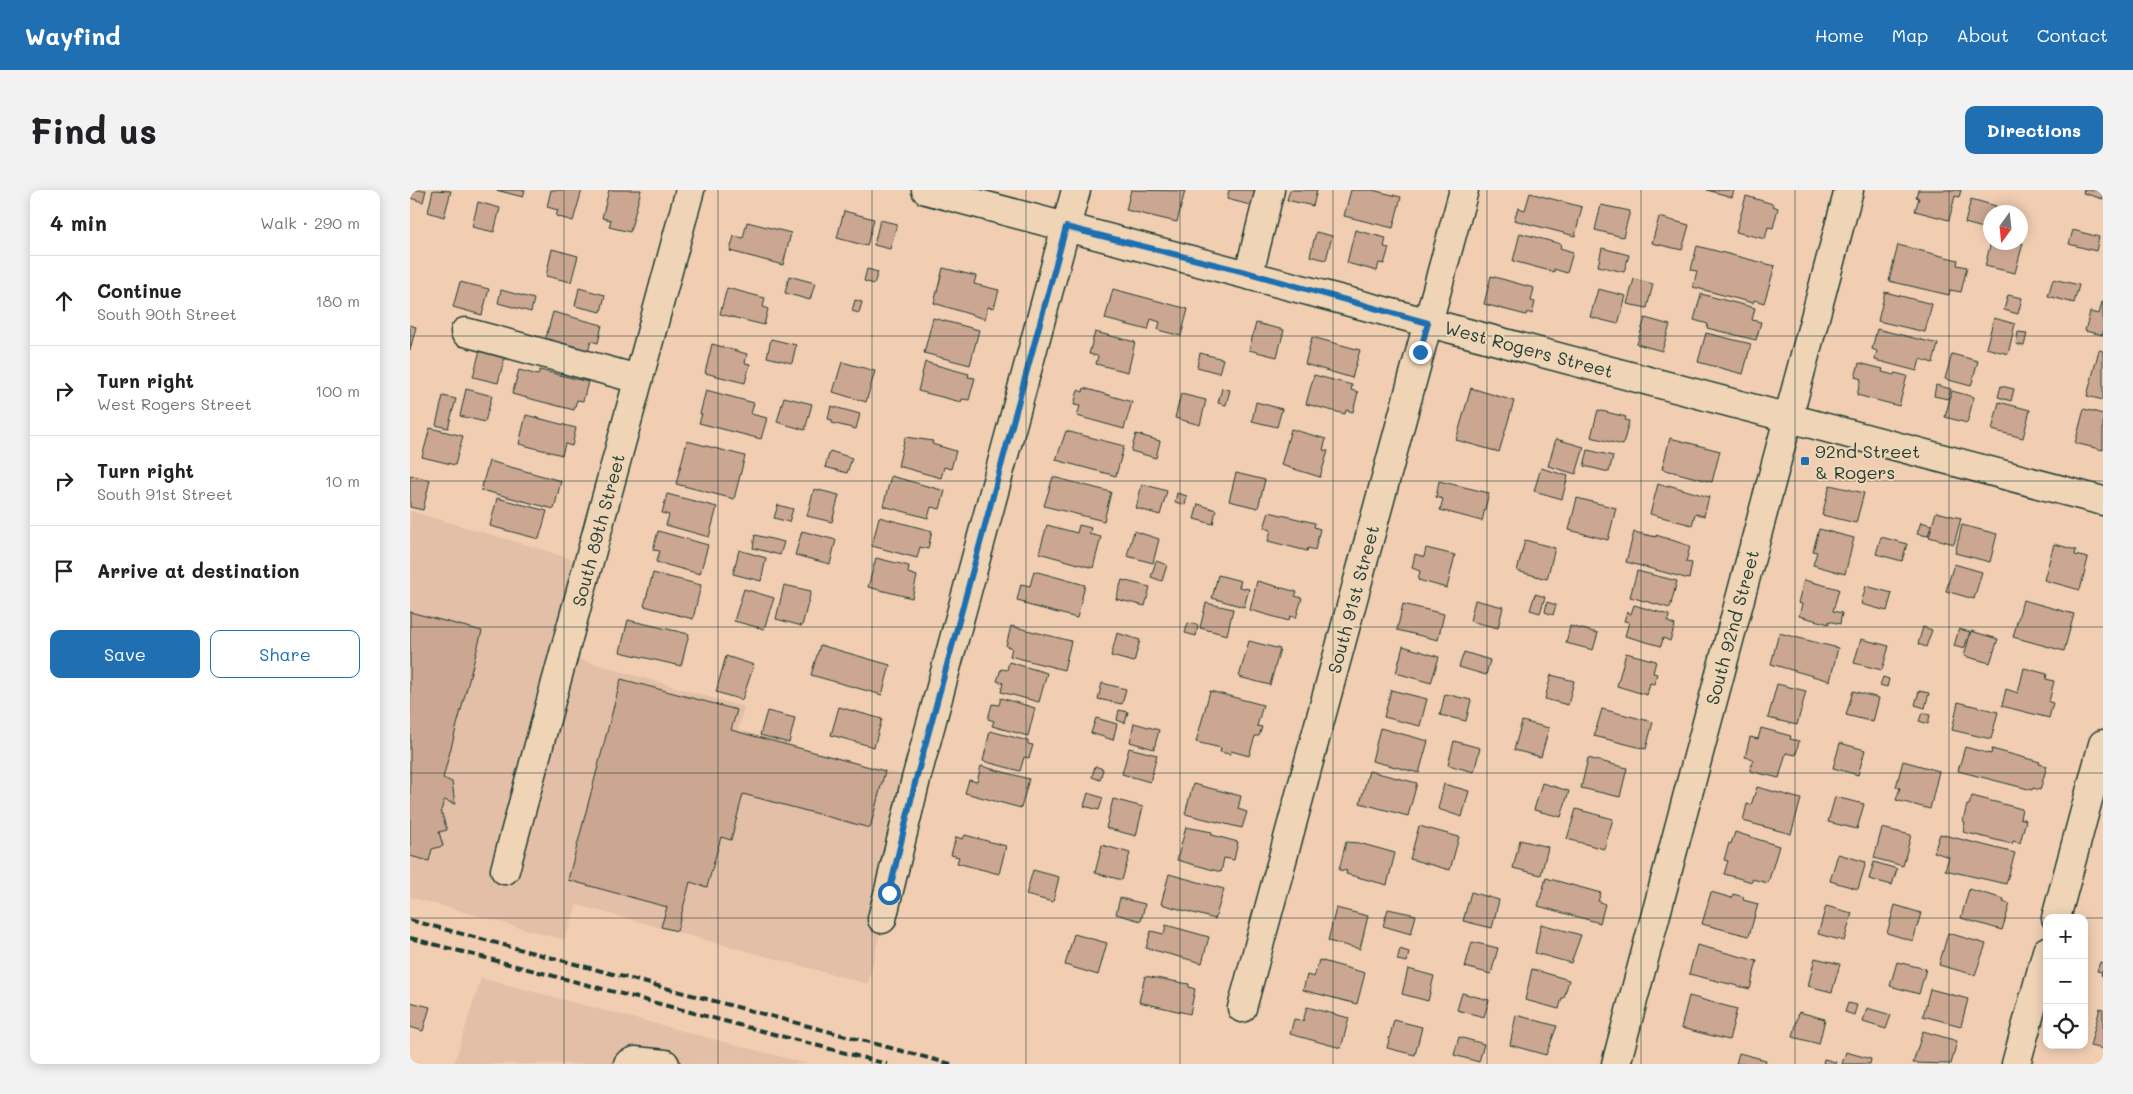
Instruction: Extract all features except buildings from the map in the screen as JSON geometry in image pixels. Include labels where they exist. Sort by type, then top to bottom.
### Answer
[{"type":"street","name":"South 89th Street","points":[[505,870],[690,190]]},
{"type":"street","name":"West Rogers Street","points":[[926,190],[1249,273],[1428,323],[2103,501]]},
{"type":"street","points":[[882,919],[918,769],[1076,190]]},
{"type":"street","points":[[1249,273],[1270,190]]},
{"type":"street","name":"South 91st Street","points":[[1242,1008],[1464,190]]},
{"type":"street","name":"South 92nd Street","points":[[1616,1064],[1849,190]]},
{"type":"street","points":[[465,332],[638,379]]},
{"type":"street","points":[[2057,914],[2103,744]]},
{"type":"street","points":[[2016,1064],[2045,959]]},
{"type":"street","points":[[628,1064],[635,1061],[665,1064]]},
{"type":"shaded area","points":[[410,511],[541,549],[588,565],[565,655],[744,707],[738,730],[916,779],[868,984],[577,905],[564,940],[410,897]]},
{"type":"shaded area","points":[[481,978],[808,1064],[454,1064]]},
{"type":"railway","points":[[410,920],[951,1064]]},
{"type":"railway","points":[[410,938],[887,1064]]},
{"type":"place","name":"92nd Street & Rogers","points":[[1805,461]]},
{"type":"route","points":[[889,893],[916,779],[1066,227],[1249,273],[1428,323],[1420,352]]}]
